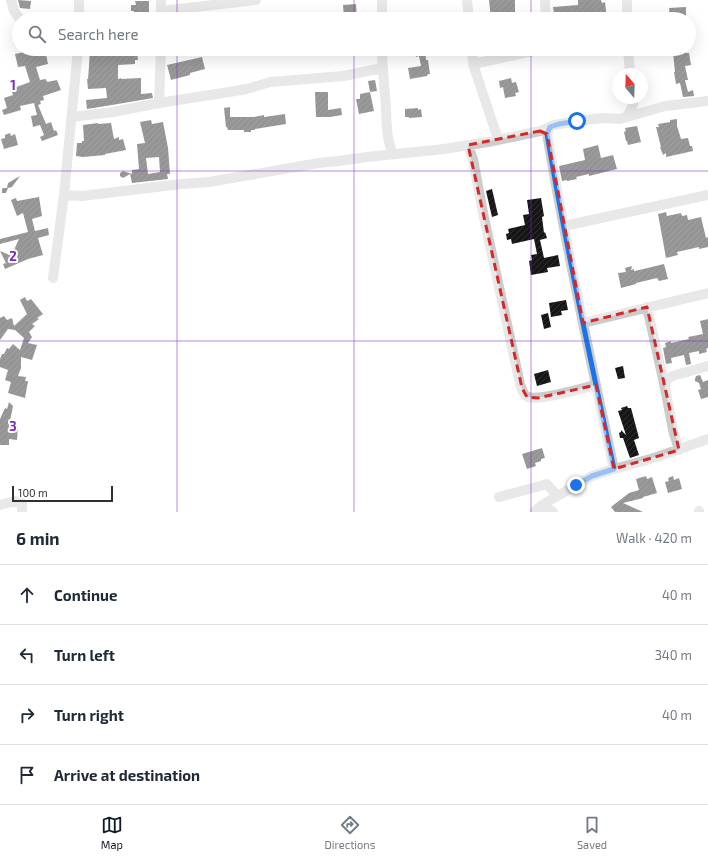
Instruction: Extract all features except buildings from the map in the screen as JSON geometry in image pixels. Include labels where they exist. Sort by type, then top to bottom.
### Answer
[{"type":"street","points":[[11,0],[15,12]]},
{"type":"street","points":[[79,12],[80,0]]},
{"type":"street","points":[[161,0],[161,12]]},
{"type":"street","points":[[180,12],[256,0]]},
{"type":"street","points":[[382,0],[382,12]]},
{"type":"street","points":[[467,0],[468,12]]},
{"type":"street","points":[[545,0],[546,12]]},
{"type":"street","points":[[627,0],[627,12]]},
{"type":"street","points":[[53,278],[64,196],[77,56]]},
{"type":"street","points":[[160,103],[161,56]]},
{"type":"street","points":[[382,56],[390,148],[393,154]]},
{"type":"street","points":[[472,56],[473,64],[498,140]]},
{"type":"street","points":[[473,64],[510,56]]},
{"type":"street","points":[[628,56],[630,68]]},
{"type":"street","points":[[72,117],[113,112],[247,89],[270,82],[344,76],[382,68]]},
{"type":"street","points":[[64,196],[82,196],[209,182],[319,163],[338,162],[468,145],[546,131],[559,124],[603,118],[627,118],[665,106],[708,101]]},
{"type":"street","points":[[627,118],[632,104]]},
{"type":"street","points":[[635,104],[641,113]]},
{"type":"street","points":[[546,131],[583,323],[614,469]]},
{"type":"street","points":[[468,145],[473,159],[483,213],[520,384],[524,394],[527,397],[538,398],[596,385]]},
{"type":"street","points":[[564,226],[708,195]]},
{"type":"street","points":[[583,323],[708,293]]},
{"type":"street","points":[[647,307],[673,430],[679,450]]},
{"type":"street","points":[[665,388],[667,380],[672,376],[708,366]]},
{"type":"street","points":[[538,509],[592,476],[654,458],[708,439]]},
{"type":"street","points":[[499,497],[547,484],[557,496]]},
{"type":"street","points":[[0,505],[15,501],[22,503],[22,512]]},
{"type":"street","points":[[538,509],[553,512]]},
{"type":"highlighted area","points":[[540,131],[547,134],[583,323],[647,307],[679,450],[614,469],[596,385],[538,398],[527,397],[522,388],[468,145]]},
{"type":"route","points":[[576,485],[592,476],[614,469],[583,323],[547,134],[550,127],[577,121]]}]
